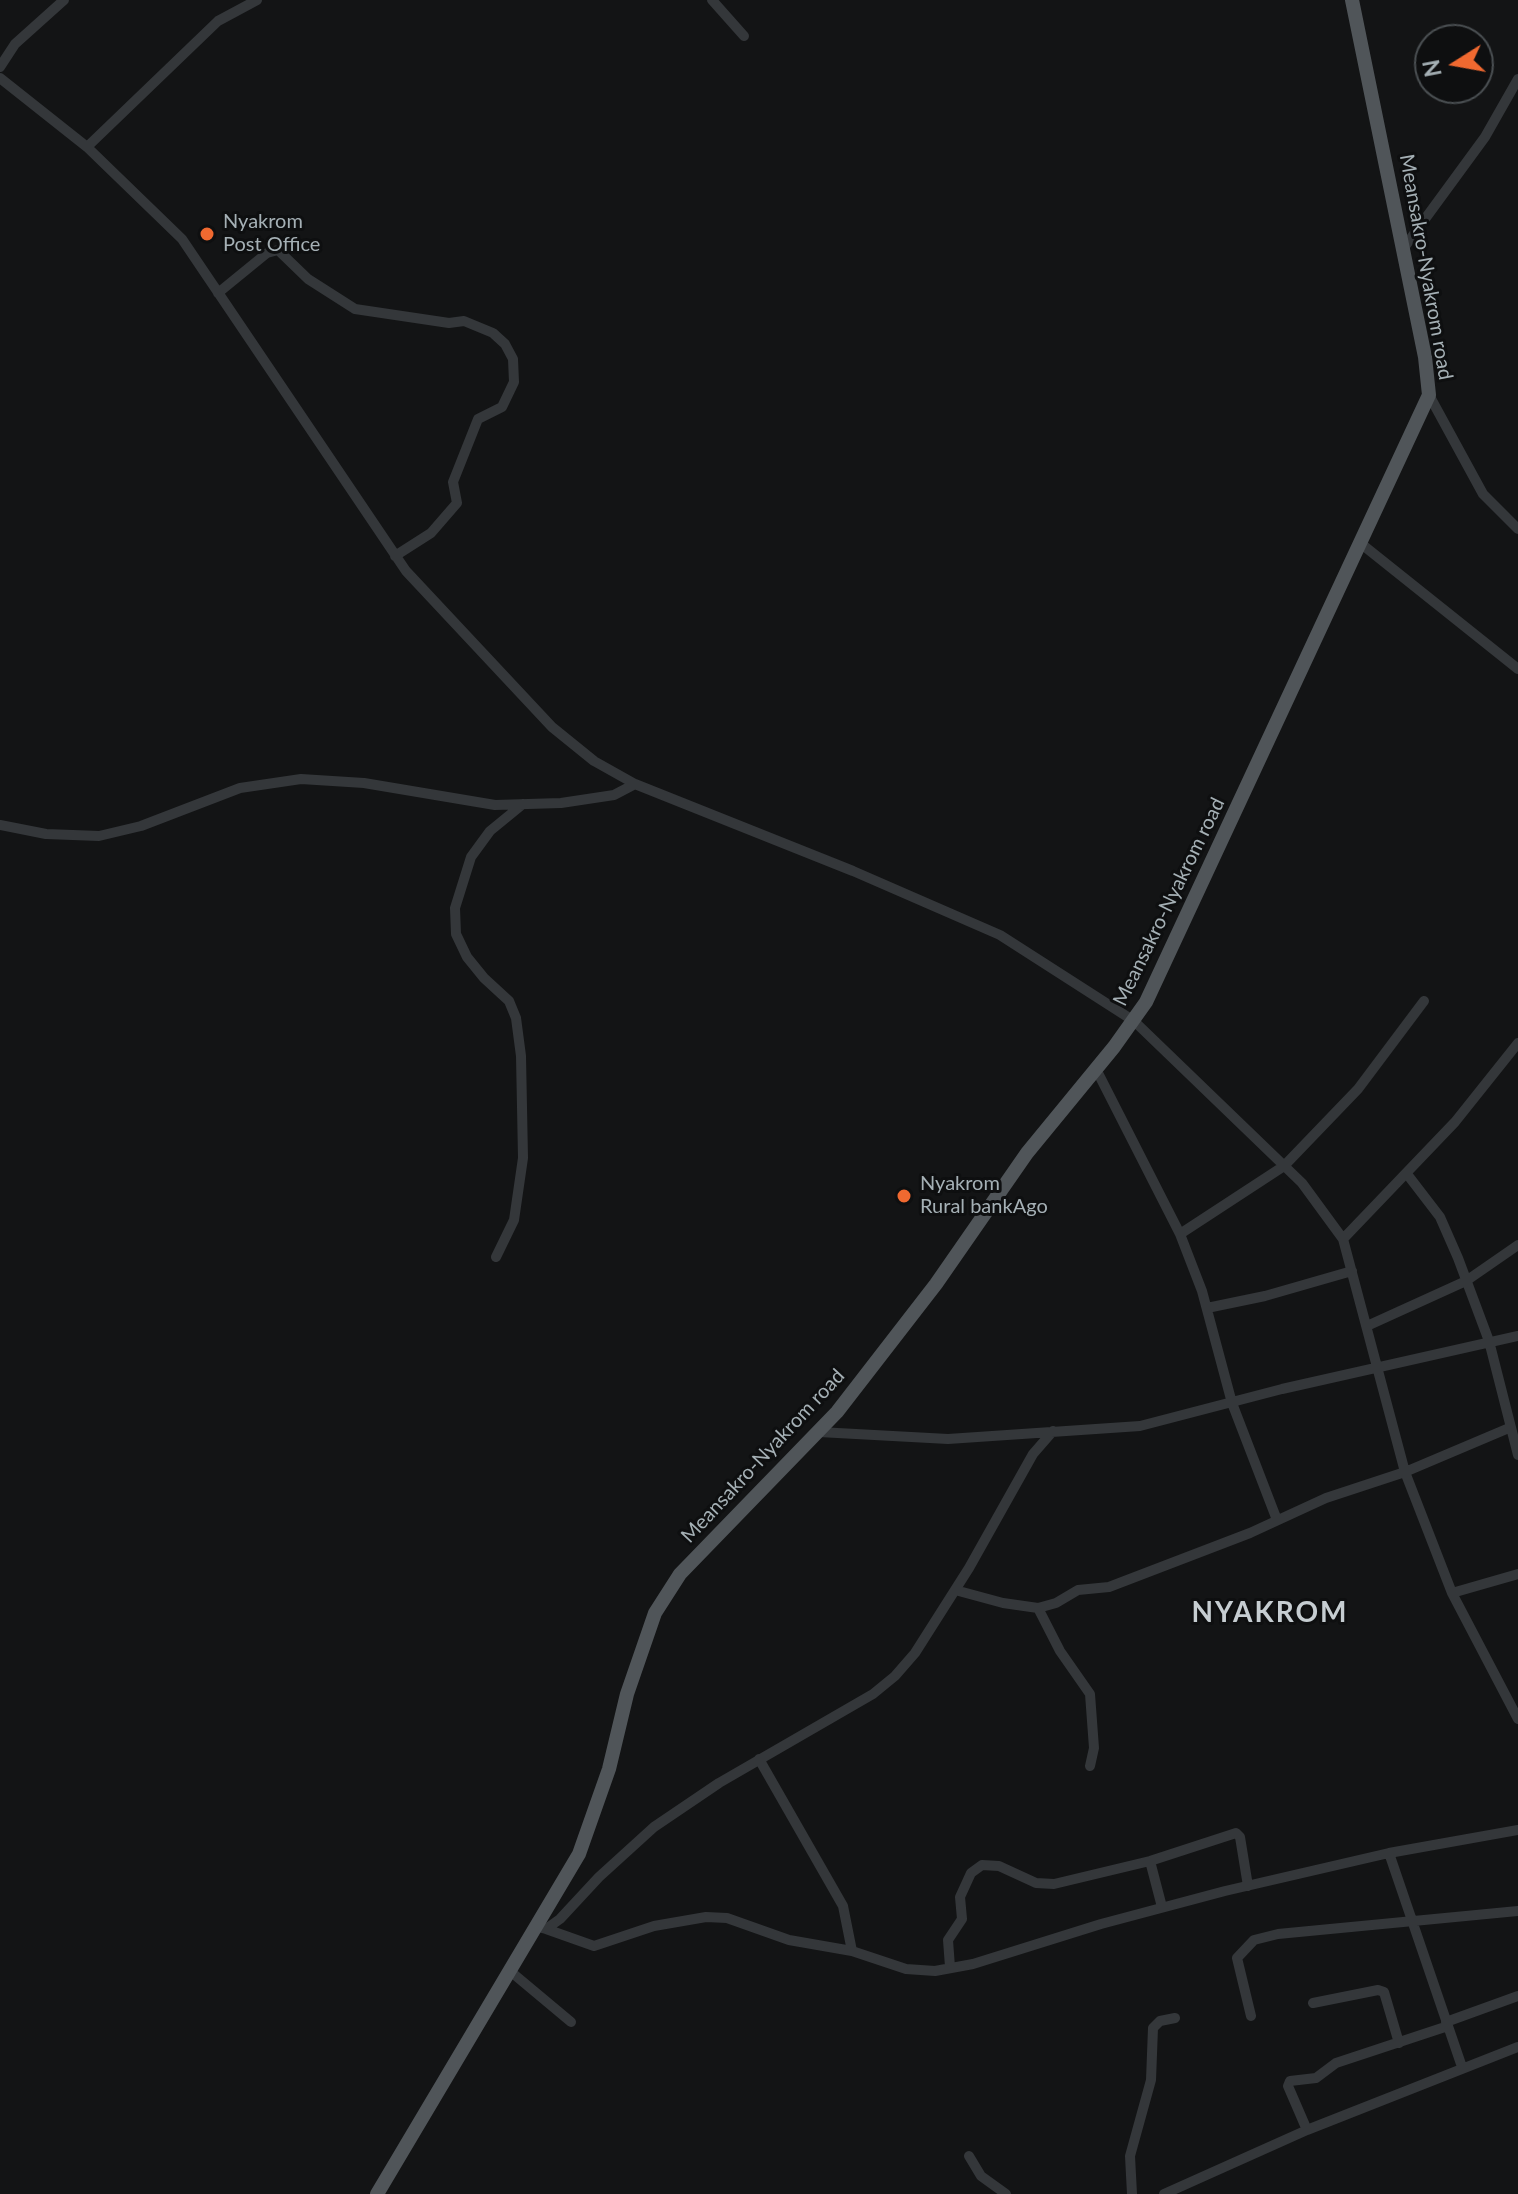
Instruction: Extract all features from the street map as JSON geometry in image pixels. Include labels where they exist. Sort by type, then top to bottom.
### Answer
[{"type":"main road","name":"Meansakro-Nyakrom road","points":[[377,2194],[491,1999],[541,1927],[579,1854],[655,1613],[680,1574],[819,1432],[919,1307],[1027,1153],[1134,1021],[1197,897],[1429,395],[1425,357],[1352,0]]},
{"type":"street","points":[[0,67],[15,44],[64,0]]},
{"type":"street","points":[[87,147],[208,30],[257,0]]},
{"type":"street","points":[[712,0],[744,36]]},
{"type":"street","points":[[0,78],[87,147],[182,239],[395,556],[438,609],[552,727],[594,761],[635,784],[824,859],[1000,935],[1134,1021],[1302,1183],[1343,1239],[1405,1472],[1452,1593],[1518,1719]]},
{"type":"street","points":[[1403,249],[1485,137],[1518,79]]},
{"type":"street","points":[[218,293],[267,253],[278,250],[308,279],[355,309],[449,323],[464,321],[493,333],[505,344],[513,359],[514,382],[502,407],[478,419],[453,482],[457,503],[431,533],[395,556]]},
{"type":"street","points":[[1429,395],[1483,494],[1518,529]]},
{"type":"street","points":[[1359,542],[1518,669]]},
{"type":"street","points":[[0,825],[46,834],[99,836],[141,826],[240,788],[301,779],[364,783],[495,805],[561,803],[614,795],[635,784]]},
{"type":"street","points":[[496,1257],[514,1220],[523,1158],[521,1056],[516,1018],[509,1001],[467,957],[456,934],[455,908],[471,857],[490,831],[523,804]]},
{"type":"street","points":[[1180,1234],[1284,1166],[1358,1089],[1424,1001]]},
{"type":"street","points":[[1343,1239],[1455,1122],[1518,1043]]},
{"type":"street","points":[[1096,1069],[1180,1234],[1207,1308],[1232,1403],[1277,1520]]},
{"type":"street","points":[[1407,1174],[1440,1217],[1466,1281],[1489,1341],[1518,1455]]},
{"type":"street","points":[[1367,1326],[1466,1281],[1518,1245]]},
{"type":"street","points":[[1207,1308],[1265,1296],[1352,1271]]},
{"type":"street","points":[[819,1432],[915,1439],[1140,1426],[1518,1336]]},
{"type":"street","points":[[955,1590],[1038,1608],[1056,1603],[1078,1590],[1109,1587],[1326,1498],[1405,1472],[1509,1428]]},
{"type":"street","points":[[541,1927],[560,1919],[599,1877],[654,1827],[759,1759],[873,1694],[895,1676],[915,1653],[955,1590],[1033,1454],[1053,1431]]},
{"type":"street","points":[[1452,1593],[1518,1574]]},
{"type":"street","points":[[1038,1608],[1060,1651],[1090,1694],[1094,1736],[1090,1766]]},
{"type":"street","points":[[759,1759],[843,1906],[852,1951]]},
{"type":"street","points":[[541,1927],[594,1946],[654,1926],[706,1917],[727,1918],[789,1940],[852,1951],[906,1969],[950,1967],[973,1964],[1162,1907],[1248,1886],[1389,1853],[1518,1830]]},
{"type":"street","points":[[950,1967],[949,1935],[962,1919],[960,1897],[977,1868],[999,1866],[1045,1884],[1150,1861],[1236,1833],[1240,1837],[1248,1886]]},
{"type":"street","points":[[1389,1853],[1462,2067]]},
{"type":"street","points":[[1150,1861],[1162,1907]]},
{"type":"street","points":[[1251,2016],[1237,1958],[1254,1940],[1278,1934],[1518,1911]]},
{"type":"street","points":[[510,1971],[571,2022]]},
{"type":"street","points":[[1313,2003],[1378,1990],[1384,1992],[1399,2043]]},
{"type":"street","points":[[1307,2130],[1288,2086],[1290,2081],[1316,2078],[1336,2063],[1399,2043],[1518,1996]]},
{"type":"street","points":[[1132,2194],[1130,2156],[1151,2080],[1153,2028],[1160,2021],[1175,2018]]},
{"type":"street","points":[[1164,2194],[1307,2130],[1518,2047]]},
{"type":"street","points":[[969,2156],[981,2176],[1006,2194]]},
{"type":"place","name":"Nyakrom Post Office","points":[[207,234]]},
{"type":"place","name":"Nyakrom Rural bankAgo","points":[[904,1196]]},
{"type":"district","name":"NYAKROM","points":[[1270,1613]]}]
